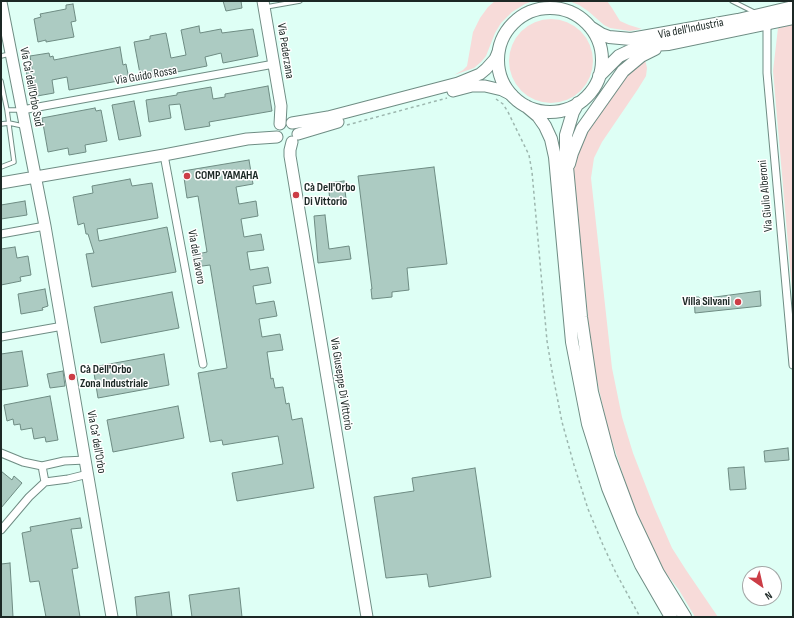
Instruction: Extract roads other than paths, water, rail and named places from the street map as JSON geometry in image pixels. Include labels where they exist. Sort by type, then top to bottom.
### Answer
[{"type":"main road","name":"Via dell'Industria","points":[[599,76],[611,63],[626,52],[650,45],[669,44],[764,20],[793,7]]},
{"type":"main road","points":[[526,106],[547,112],[558,111],[578,103],[587,96],[594,87],[599,76],[601,50],[597,38],[590,27],[581,18],[569,12],[557,9],[544,8],[531,12],[520,18],[510,27],[503,37],[499,50],[498,62],[504,85],[512,95],[538,116],[551,139],[555,157],[572,342],[588,424],[608,488],[624,527],[641,565],[671,617]]},
{"type":"main road","name":"Via dell'Industria","points":[[590,27],[601,34],[631,40],[764,20],[793,18]]},
{"type":"main road","points":[[567,172],[572,153],[582,129],[623,71],[641,56],[669,44]]},
{"type":"main road","points":[[578,103],[569,124],[565,145],[581,317],[586,358],[594,398],[610,457],[643,543],[663,581],[685,617]]},
{"type":"street","name":"Via Ca' dell'Orbo Sud","points":[[1,2],[6,55],[22,110],[36,177]]},
{"type":"street","name":"Via Pederzana","points":[[264,4],[286,131]]},
{"type":"street","name":"Via Giulio Alberoni","points":[[764,20],[766,73],[793,365]]},
{"type":"street","points":[[286,131],[328,117],[458,83],[480,74],[495,59],[499,50]]},
{"type":"street","name":"Via Guido Rossa","points":[[22,110],[274,64]]},
{"type":"street","points":[[1,183],[164,155],[286,131],[472,86],[485,86],[502,90],[512,95]]},
{"type":"street","name":"Via Giuseppe Di Vittorio","points":[[286,131],[367,617]]},
{"type":"street","name":"Via del Lavoro","points":[[164,155],[203,364]]},
{"type":"street","name":"Via Ca' dell'Orbo","points":[[36,177],[63,326],[112,617]]},
{"type":"street","points":[[1,234],[45,226]]},
{"type":"street","points":[[1,337],[63,326]]},
{"type":"street","points":[[1,453],[23,462],[42,466],[64,461],[86,460]]},
{"type":"street","points":[[42,466],[45,482]]},
{"type":"street","points":[[1,530],[29,497],[45,482],[68,479],[88,474]]},
{"type":"street","points":[[663,581],[678,594],[692,617]]},
{"type":"lane","points":[[264,4],[300,1]]},
{"type":"lane","points":[[732,1],[764,20]]},
{"type":"lane","points":[[1,80],[7,110],[14,162],[1,167]]},
{"type":"lane","points":[[7,110],[22,110]]},
{"type":"lane","points":[[1,124],[19,124],[26,127]]},
{"type":"place","name":"COMP YAMAHA","points":[[187,176]]},
{"type":"place","name":"Cà Dell'Orbo Di Vittorio","points":[[296,195]]},
{"type":"place","name":"Villa Silvani","points":[[738,302]]},
{"type":"place","name":"Cà Dell'Orbo Zona Industriale","points":[[72,377]]}]
